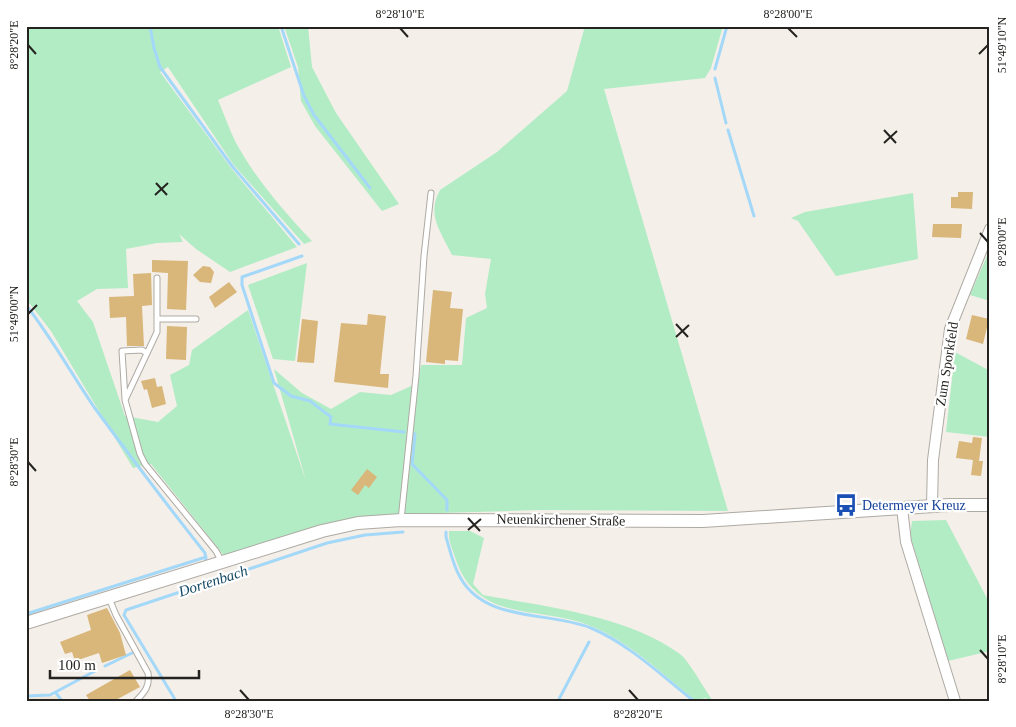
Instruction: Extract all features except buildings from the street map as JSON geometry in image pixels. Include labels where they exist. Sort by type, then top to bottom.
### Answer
[{"type":"street","name":"Zum Sporkfeld","points":[[932,506],[933,460],[950,329],[990,229]]},
{"type":"street","name":"Neuenkirchener Straße","points":[[26,623],[322,531],[358,523],[401,520],[704,522],[932,506],[990,506]]},
{"type":"street","points":[[902,508],[906,542],[955,701]]},
{"type":"lane","points":[[401,520],[431,193]]},
{"type":"lane","points":[[125,400],[158,332],[157,278]]},
{"type":"lane","points":[[157,319],[196,319]]},
{"type":"lane","points":[[148,353],[142,350],[122,351],[125,400],[140,454],[145,464],[216,550],[222,562]]},
{"type":"lane","points":[[109,597],[116,615],[148,674],[147,690],[136,701]]},
{"type":"shaded area","points":[[56,696],[59,701],[26,701],[26,698]]},
{"type":"green space","points":[[26,26],[278,26],[291,67],[218,100],[236,143],[252,169],[281,207],[312,241],[304,244],[233,164],[168,67],[160,72],[231,168],[297,247],[230,272],[196,249],[179,234],[183,242],[157,243],[126,249],[128,288],[97,289],[77,301],[93,322],[125,416],[158,422],[177,406],[170,375],[189,365],[192,350],[248,310],[306,481],[274,369],[302,393],[331,409],[360,392],[391,395],[418,383],[421,365],[462,365],[466,318],[487,308],[485,294],[491,259],[452,255],[437,223],[434,207],[436,199],[440,190],[497,152],[567,91],[585,26],[723,26],[711,68],[705,78],[604,89],[728,511],[540,510],[405,514],[225,557],[151,464],[133,468],[51,331],[26,299]]},
{"type":"green space","points":[[284,26],[308,26],[312,67],[336,113],[399,204],[382,211],[315,126],[301,101],[298,67]]},
{"type":"green space","points":[[913,193],[918,259],[836,276],[798,221],[791,218],[805,212]]},
{"type":"green space","points":[[990,249],[990,301],[970,295]]},
{"type":"green space","points":[[307,263],[295,361],[273,359],[248,285]]},
{"type":"green space","points":[[955,352],[990,371],[990,437],[946,432]]},
{"type":"green space","points":[[946,520],[990,604],[990,651],[948,661],[910,535],[912,521]]},
{"type":"green space","points":[[449,531],[470,531],[484,538],[473,584],[483,595],[585,614],[611,621],[659,641],[684,658],[713,701],[705,698],[696,701],[633,650],[591,626],[571,620],[513,609],[495,603],[479,594],[466,580],[456,560],[450,542]]},
{"type":"waterway","points":[[150,26],[160,67],[232,166],[299,244]]},
{"type":"waterway","points":[[281,26],[304,96],[314,115],[370,188]]},
{"type":"waterway","points":[[715,69],[727,26]]},
{"type":"waterway","points":[[715,78],[726,123]]},
{"type":"waterway","points":[[728,130],[754,216]]},
{"type":"waterway","points":[[302,256],[242,277],[242,285],[274,383],[291,396],[310,401],[331,417],[330,424],[404,432]]},
{"type":"waterway","points":[[26,305],[94,407],[205,553],[206,560]]},
{"type":"waterway","points":[[413,433],[415,434],[412,464],[447,500],[447,510]]},
{"type":"waterway","name":"Dortenbach","points":[[176,701],[124,615],[126,610],[327,543],[365,535],[403,532]]},
{"type":"waterway","points":[[446,532],[455,568],[460,577],[471,592],[485,602],[501,609],[556,619],[591,628],[632,652],[694,701]]},
{"type":"waterway","points":[[26,614],[206,557]]},
{"type":"waterway","points":[[558,701],[589,642]]},
{"type":"waterway","points":[[105,666],[132,653]]},
{"type":"waterway","points":[[26,696],[50,695],[95,671]]},
{"type":"waterway","points":[[56,693],[62,701]]},
{"type":"place","name":"Determeyer Kreuz","points":[[846,505]]}]
